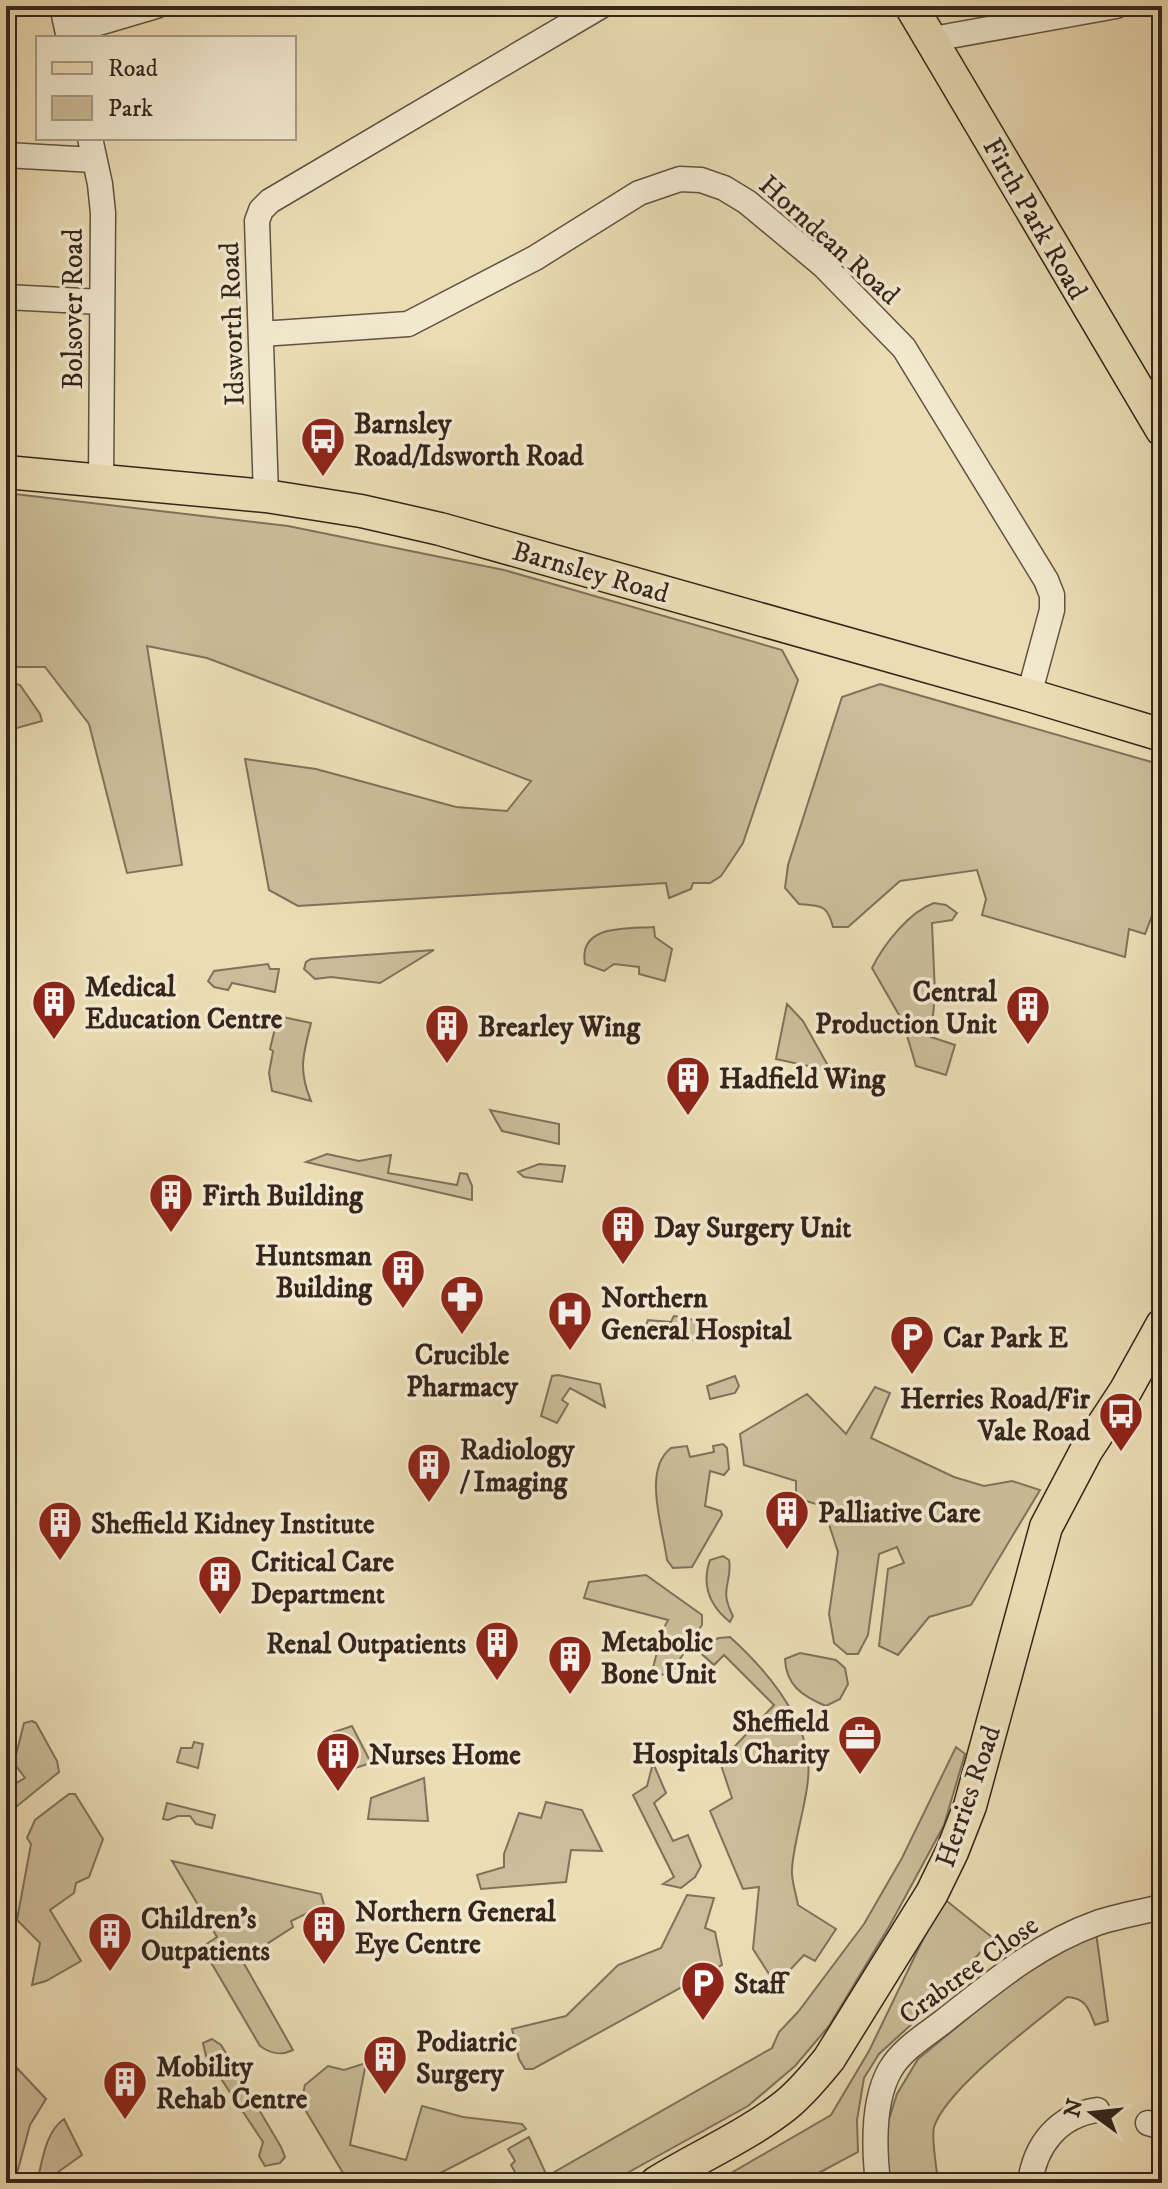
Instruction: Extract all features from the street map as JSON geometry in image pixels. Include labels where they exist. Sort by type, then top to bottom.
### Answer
[{"type":"main road","name":"Firth Park Road","points":[[911,6],[1162,430]]},
{"type":"main road","name":"Barnsley Road","points":[[6,472],[266,496],[361,511],[440,529],[1162,735]]},
{"type":"main road","name":"Herries Road","points":[[656,2183],[764,2120],[787,2104],[808,2083],[829,2059],[932,1893],[970,1806],[1046,1527],[1086,1451],[1126,1390],[1162,1325]]},
{"type":"street","points":[[62,6],[68,35],[156,6]]},
{"type":"street","name":"Idsworth Road","points":[[266,496],[257,221],[261,210],[270,201],[601,6]]},
{"type":"street","points":[[933,39],[1116,6]]},
{"type":"street","points":[[6,155],[92,149]]},
{"type":"street","name":"Bolsover Road","points":[[92,149],[103,213],[101,481]]},
{"type":"street","name":"Horndean Road","points":[[261,334],[408,324],[535,258],[657,185],[680,179],[701,180],[724,188],[747,202],[824,266],[904,348],[1038,567],[1052,595],[1052,610],[1029,695]]},
{"type":"street","points":[[6,297],[102,302]]},
{"type":"street","name":"Crabtree Close","points":[[878,2183],[875,2160],[881,2096],[891,2069],[907,2050],[1013,1967],[1047,1945],[1098,1922],[1162,1907]]},
{"type":"street","points":[[1030,2183],[1033,2163],[1046,2139],[1062,2123],[1080,2112],[1097,2110]]},
{"type":"green space","points":[[6,493],[288,526],[504,570],[782,650],[798,680],[743,843],[721,876],[710,883],[693,883],[691,889],[669,898],[666,883],[298,906],[269,890],[245,759],[316,769],[456,807],[507,811],[531,781],[207,658],[147,646],[182,865],[127,873],[89,724],[45,667],[6,667]]},
{"type":"green space","points":[[6,681],[20,685],[42,721],[6,731]]},
{"type":"green space","points":[[880,684],[1162,765],[1162,890],[1145,934],[1129,929],[1125,957],[982,915],[986,899],[977,870],[900,881],[848,927],[833,927],[825,910],[799,904],[785,888],[788,865],[842,697]]},
{"type":"green space","points":[[934,903],[946,905],[957,913],[952,920],[932,923],[935,994],[931,1037],[955,1045],[946,1075],[916,1066],[903,1022],[872,968],[898,930],[915,914]]},
{"type":"green space","points":[[654,927],[655,937],[672,949],[665,981],[639,974],[639,967],[614,964],[604,971],[585,964],[585,951],[597,935],[618,929]]},
{"type":"green space","points":[[434,950],[380,983],[331,977],[315,979],[304,969],[311,959]]},
{"type":"green space","points":[[268,964],[270,969],[279,969],[275,992],[232,983],[228,990],[214,987],[208,981],[214,971]]},
{"type":"green space","points":[[787,1004],[803,1021],[831,1071],[776,1059]]},
{"type":"green space","points":[[278,1016],[311,1023],[303,1062],[304,1080],[311,1101],[272,1091],[269,1073],[273,1051],[270,1049]]},
{"type":"green space","points":[[490,1110],[559,1124],[559,1144],[502,1131]]},
{"type":"green space","points":[[327,1154],[359,1161],[391,1155],[388,1173],[457,1185],[460,1173],[467,1174],[472,1186],[472,1200],[306,1162]]},
{"type":"green space","points":[[539,1164],[565,1166],[562,1182],[524,1177],[518,1172]]},
{"type":"green space","points":[[674,1316],[704,1322],[706,1317],[712,1319],[711,1329],[703,1338],[691,1340],[650,1332],[645,1328],[648,1320],[671,1322]]},
{"type":"green space","points":[[552,1376],[600,1384],[605,1407],[570,1388],[562,1400],[568,1404],[557,1423],[541,1416]]},
{"type":"green space","points":[[735,1376],[739,1386],[735,1393],[710,1399],[707,1386]]},
{"type":"green space","points":[[875,1387],[890,1393],[871,1438],[954,1477],[984,1486],[1012,1481],[1040,1490],[971,1605],[929,1617],[898,1655],[879,1646],[888,1569],[904,1563],[897,1547],[879,1554],[868,1635],[858,1654],[847,1654],[834,1643],[829,1614],[838,1552],[823,1506],[796,1498],[796,1481],[744,1465],[740,1434],[807,1394],[846,1434]]},
{"type":"green space","points":[[723,1444],[727,1448],[729,1469],[724,1475],[710,1471],[705,1506],[721,1511],[722,1515],[692,1567],[673,1568],[667,1560],[657,1500],[656,1485],[662,1458],[671,1448],[687,1446],[690,1457],[714,1452],[713,1446]]},
{"type":"green space","points":[[723,1556],[729,1560],[726,1592],[733,1616],[730,1622],[717,1609],[707,1587],[710,1560]]},
{"type":"green space","points":[[646,1575],[702,1615],[702,1625],[669,1676],[652,1672],[668,1620],[584,1598],[589,1582]]},
{"type":"green space","points":[[730,1637],[756,1662],[780,1692],[798,1724],[809,1771],[793,1856],[793,1882],[798,1905],[836,1929],[815,1961],[804,1955],[776,1985],[753,1949],[759,1887],[743,1889],[710,1811],[732,1798],[720,1762],[774,1705],[724,1655],[714,1665],[694,1647]]},
{"type":"green space","points":[[800,1653],[836,1660],[845,1668],[848,1684],[840,1699],[826,1706],[792,1683],[785,1659]]},
{"type":"green space","points":[[32,1721],[57,1761],[59,1772],[11,1811],[6,1807],[13,1785],[25,1778],[14,1763],[24,1723]]},
{"type":"green space","points":[[352,1726],[371,1763],[355,1768],[334,1732]]},
{"type":"green space","points":[[194,1742],[203,1744],[198,1768],[177,1762],[181,1748],[192,1748]]},
{"type":"green space","points":[[956,1747],[965,1754],[944,1825],[890,1925],[829,2026],[795,2066],[748,2106],[609,2183],[521,2183],[511,2165],[515,2161],[508,2149],[529,2137],[547,2176],[772,2048],[779,2032],[798,2012],[864,1924],[902,1858]]},
{"type":"green space","points":[[653,1763],[666,1793],[654,1803],[673,1841],[688,1835],[701,1866],[695,1877],[681,1888],[663,1884],[674,1877],[633,1795],[647,1786]]},
{"type":"green space","points":[[424,1778],[428,1821],[368,1819],[371,1798]]},
{"type":"green space","points":[[69,1794],[75,1794],[103,1839],[89,1877],[76,1883],[74,1893],[50,1910],[81,1961],[46,1981],[32,1985],[40,1943],[17,1920],[31,1844],[27,1838],[35,1820]]},
{"type":"green space","points":[[546,1802],[582,1810],[602,1851],[571,1850],[566,1882],[481,1889],[477,1875],[504,1867],[504,1854],[519,1813],[541,1818]]},
{"type":"green space","points":[[167,1803],[215,1815],[212,1828],[196,1824],[190,1816],[163,1819]]},
{"type":"green space","points":[[172,1861],[321,1894],[324,1905],[291,1921],[293,1927],[242,1960],[293,2050],[276,2053],[260,2046],[202,1947],[217,1937]]},
{"type":"green space","points":[[687,1895],[714,1898],[705,1928],[715,1932],[722,1965],[533,2069],[525,2069],[519,2059],[512,2029],[566,2016],[618,1965],[661,1948]]},
{"type":"green space","points":[[943,1898],[993,1938],[938,2000],[879,2054],[864,2078],[857,2120],[858,2152],[800,2183],[714,2183],[831,2115],[869,2051]]},
{"type":"green space","points":[[1096,1932],[1108,2021],[1095,2025],[1083,2002],[1067,1997],[973,2076],[942,2111],[933,2132],[938,2183],[889,2183],[886,2164],[888,2122],[897,2094],[918,2059],[1048,1952]]},
{"type":"green space","points":[[212,2039],[221,2045],[281,2147],[285,2157],[280,2163],[265,2166],[259,2156],[263,2142],[206,2056],[203,2043]]},
{"type":"green space","points":[[366,2063],[350,2145],[406,2160],[422,2106],[463,2117],[522,2124],[526,2129],[421,2183],[349,2183],[301,2103],[305,2085],[328,2066],[344,2070]]},
{"type":"green space","points":[[17,2068],[46,2099],[30,2125],[16,2177],[6,2183],[6,2120]]},
{"type":"green space","points":[[64,2119],[82,2155],[58,2172],[55,2183],[37,2183],[48,2139]]},
{"type":"place","name":"Barnsley Road/Idsworth Road","points":[[323,478]]},
{"type":"place","name":"Medical Education Centre","points":[[54,1041]]},
{"type":"place","name":"Central Production Unit","points":[[1028,1046]]},
{"type":"place","name":"Brearley Wing","points":[[447,1065]]},
{"type":"place","name":"Hadfield Wing","points":[[688,1117]]},
{"type":"place","name":"Firth Building","points":[[171,1234]]},
{"type":"place","name":"Day Surgery Unit","points":[[623,1266]]},
{"type":"place","name":"Huntsman Building","points":[[403,1310]]},
{"type":"place","name":"Crucible Pharmacy","points":[[462,1336]]},
{"type":"place","name":"Northern General Hospital","points":[[570,1352]]},
{"type":"place","name":"Car Park E","points":[[912,1376]]},
{"type":"place","name":"Herries Road/Fir Vale Road","points":[[1121,1453]]},
{"type":"place","name":"Radiology / Imaging","points":[[429,1504]]},
{"type":"place","name":"Palliative Care","points":[[787,1551]]},
{"type":"place","name":"Sheffield Kidney Institute","points":[[60,1562]]},
{"type":"place","name":"Critical Care Department","points":[[220,1616]]},
{"type":"place","name":"Renal Outpatients","points":[[497,1682]]},
{"type":"place","name":"Metabolic Bone Unit","points":[[570,1696]]},
{"type":"place","name":"Sheffield Hospitals Charity","points":[[860,1776]]},
{"type":"place","name":"Nurses Home","points":[[338,1793]]},
{"type":"place","name":"Northern General Eye Centre","points":[[324,1966]]},
{"type":"place","name":"Children's Outpatients","points":[[110,1973]]},
{"type":"place","name":"Staff","points":[[703,2022]]},
{"type":"place","name":"Podiatric Surgery","points":[[385,2096]]},
{"type":"place","name":"Mobility Rehab Centre","points":[[125,2121]]}]
